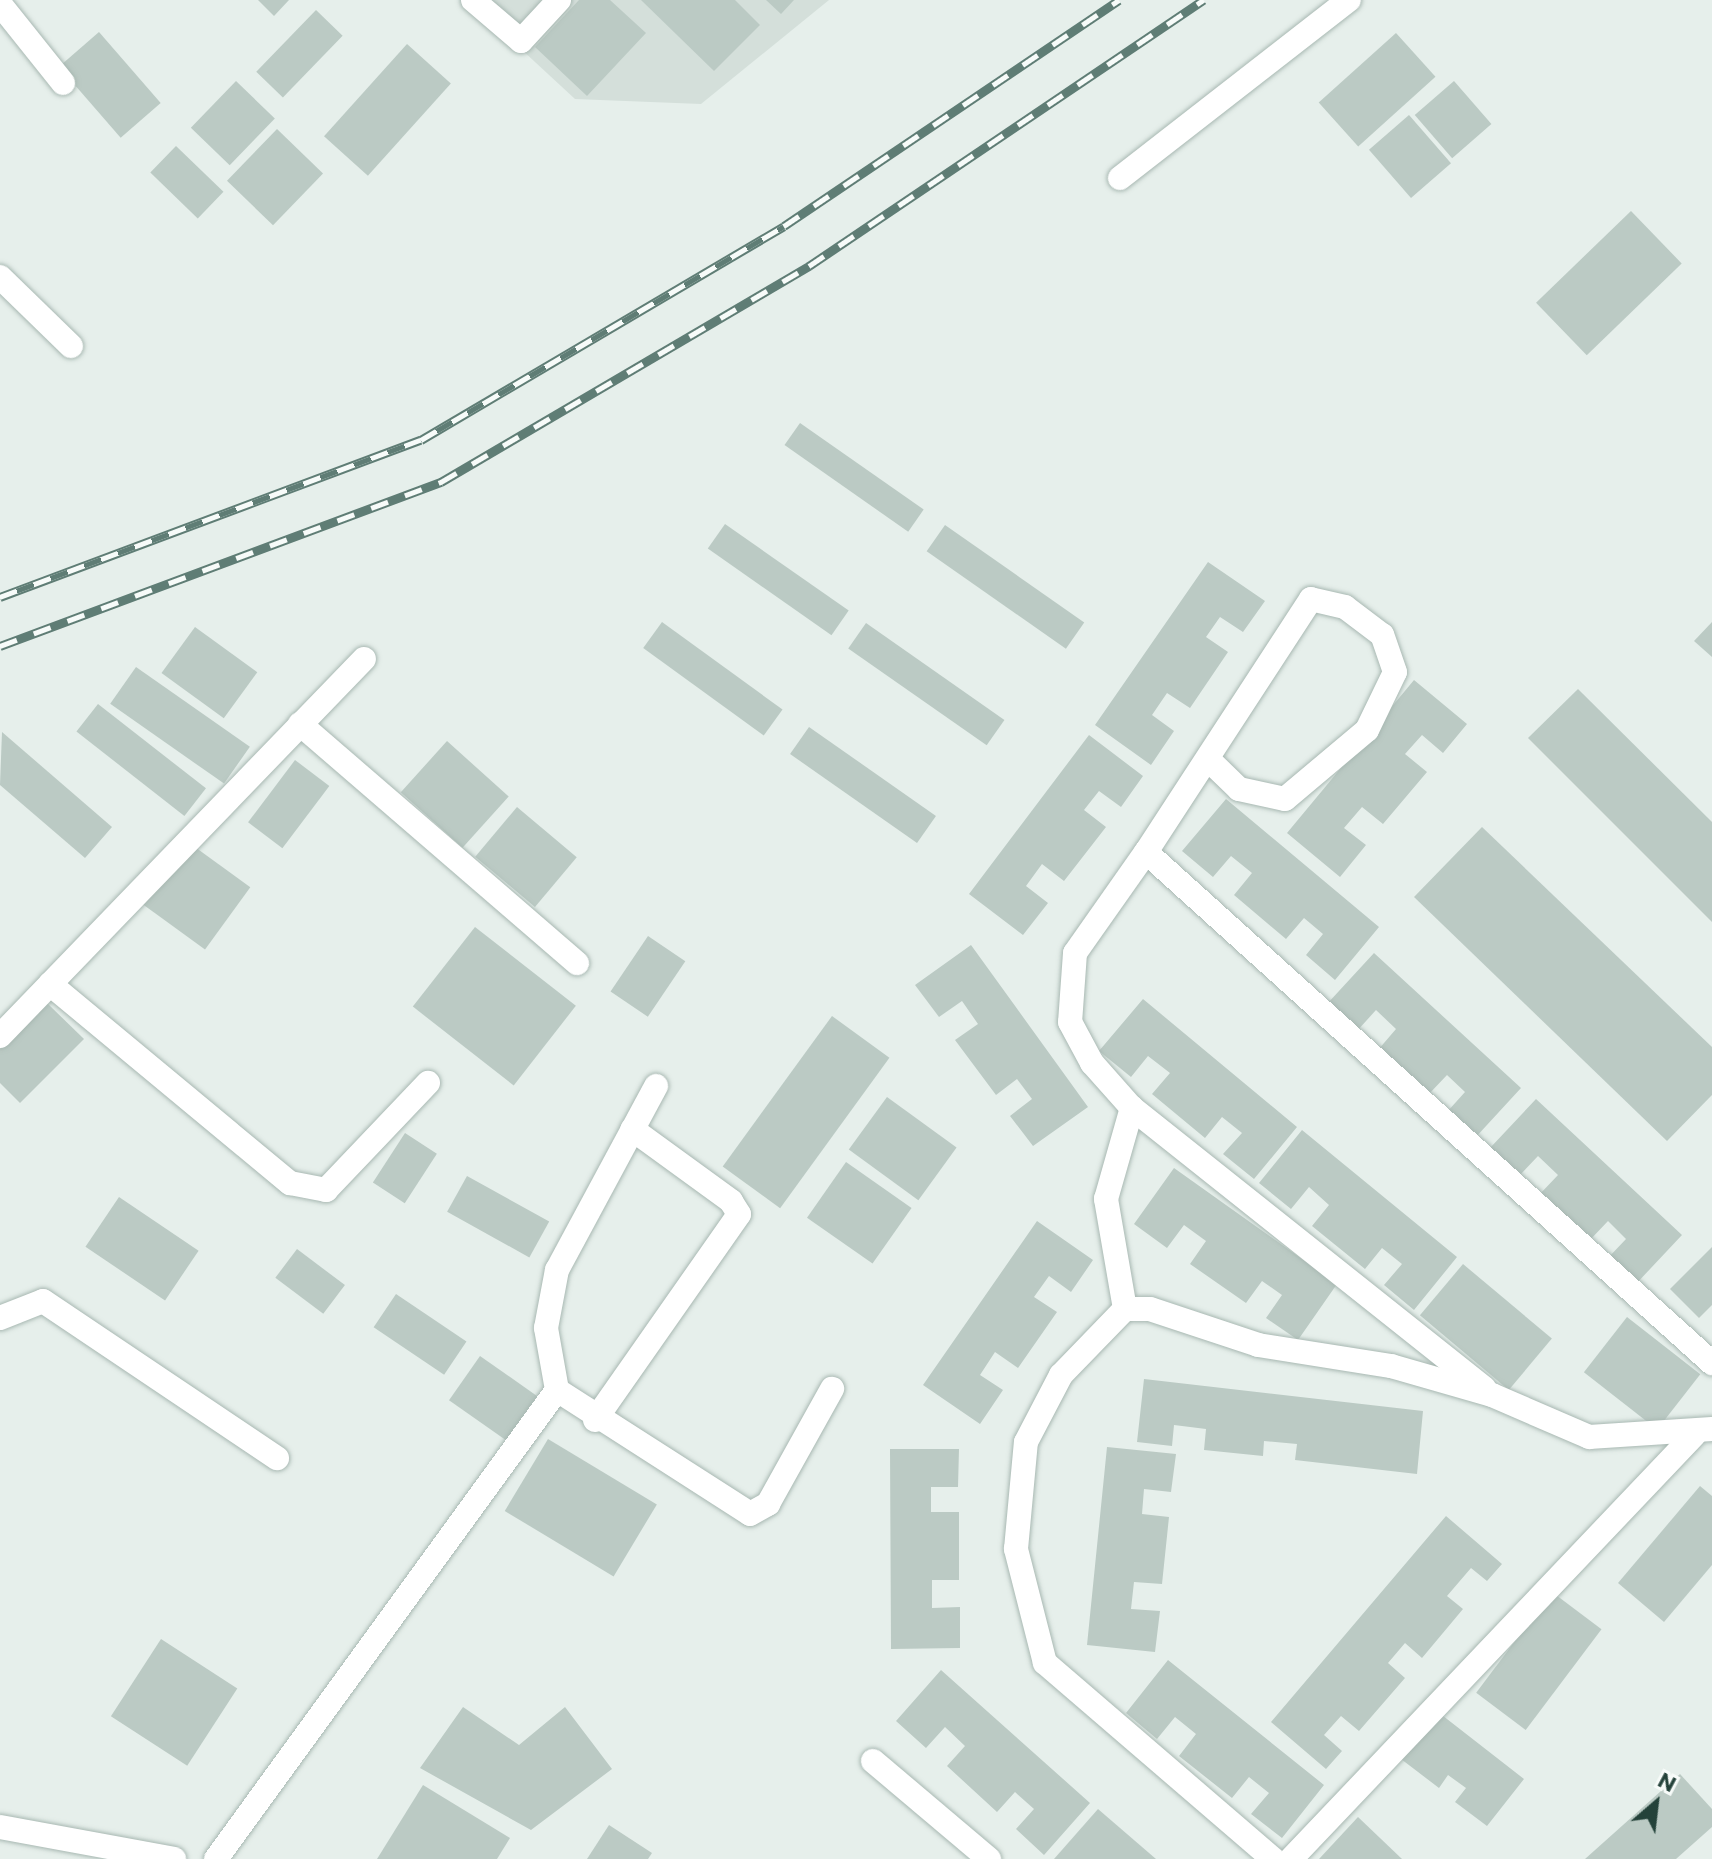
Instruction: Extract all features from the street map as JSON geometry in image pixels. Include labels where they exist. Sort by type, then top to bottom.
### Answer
[{"type":"street","points":[[473,0],[521,41],[559,0]]},
{"type":"street","points":[[1120,178],[1349,0]]},
{"type":"street","points":[[0,4],[63,83]]},
{"type":"street","points":[[0,277],[71,346]]},
{"type":"street","points":[[1210,761],[1239,789],[1285,799],[1367,730],[1395,672],[1382,635],[1345,607],[1311,599],[1210,761],[1075,953],[1070,1022],[1092,1063],[1132,1108],[1492,1395]]},
{"type":"street","points":[[0,1036],[364,659]]},
{"type":"street","points":[[300,724],[577,963]]},
{"type":"street","points":[[1146,852],[1712,1363]]},
{"type":"street","points":[[50,984],[290,1183],[326,1190],[428,1083]]},
{"type":"street","points":[[656,1086],[557,1270],[546,1328],[557,1390],[595,1420],[750,1514],[768,1504],[832,1389]]},
{"type":"street","points":[[1125,1309],[1106,1199],[1132,1108]]},
{"type":"street","points":[[595,1420],[739,1214],[731,1201],[632,1129]]},
{"type":"street","points":[[0,1318],[43,1301],[277,1458]]},
{"type":"street","points":[[1125,1309],[1492,1395],[1589,1437],[1703,1432]]},
{"type":"street","points":[[1125,1309],[1061,1375],[1026,1442],[1016,1549],[1045,1663],[1273,1859]]},
{"type":"street","points":[[216,1859],[557,1390]]},
{"type":"street","points":[[1291,1859],[1703,1432]]},
{"type":"street","points":[[873,1761],[989,1859]]},
{"type":"street","points":[[0,1827],[174,1859]]},
{"type":"shaded area","points":[[468,0],[829,0],[701,104],[575,99]]},
{"type":"building","points":[[258,0],[289,0],[274,16]]},
{"type":"building","points":[[579,0],[610,0],[646,33],[587,96],[535,47]]},
{"type":"building","points":[[641,0],[735,0],[760,25],[714,71]]},
{"type":"building","points":[[766,0],[794,0],[781,14]]},
{"type":"building","points":[[316,10],[343,36],[283,98],[256,72]]},
{"type":"building","points":[[99,32],[161,103],[121,138],[59,67]]},
{"type":"building","points":[[1396,33],[1435,77],[1358,146],[1319,103]]},
{"type":"building","points":[[407,44],[451,83],[368,176],[324,136]]},
{"type":"building","points":[[236,81],[275,119],[230,165],[191,128]]},
{"type":"building","points":[[1454,81],[1491,124],[1452,158],[1415,115]]},
{"type":"building","points":[[1409,115],[1451,163],[1411,198],[1369,150]]},
{"type":"building","points":[[277,129],[323,173],[273,225],[227,181]]},
{"type":"building","points":[[176,146],[223,192],[198,218],[150,173]]},
{"type":"building","points":[[1631,211],[1682,264],[1587,355],[1536,303]]},
{"type":"building","points":[[800,423],[924,510],[908,532],[785,445]]},
{"type":"building","points":[[725,524],[849,611],[831,635],[708,549]]},
{"type":"building","points":[[945,525],[1084,623],[1066,649],[927,551]]},
{"type":"building","points":[[1208,562],[1265,601],[1243,632],[1220,617],[1206,637],[1228,652],[1190,708],[1167,693],[1152,715],[1174,731],[1151,765],[1095,725]]},
{"type":"building","points":[[662,622],[783,710],[764,735],[643,648]]},
{"type":"building","points":[[1712,622],[1712,657],[1694,641]]},
{"type":"building","points":[[866,623],[1004,720],[987,745],[848,648]]},
{"type":"building","points":[[195,627],[257,672],[224,718],[161,673]]},
{"type":"building","points":[[136,667],[250,747],[224,784],[110,704]]},
{"type":"building","points":[[1414,680],[1467,724],[1443,753],[1422,735],[1405,754],[1427,772],[1383,824],[1362,807],[1344,828],[1366,845],[1340,877],[1287,833]]},
{"type":"building","points":[[1578,689],[1712,822],[1712,922],[1528,738]]},
{"type":"building","points":[[98,704],[206,788],[184,816],[76,732]]},
{"type":"building","points":[[809,727],[936,816],[917,843],[790,754]]},
{"type":"building","points":[[2,732],[112,827],[85,858],[0,785]]},
{"type":"building","points":[[1089,735],[1143,776],[1121,807],[1099,791],[1084,810],[1106,827],[1064,881],[1042,864],[1026,886],[1048,903],[1023,935],[969,894]]},
{"type":"building","points":[[447,741],[509,797],[463,848],[401,792]]},
{"type":"building","points":[[295,760],[329,786],[282,848],[248,822]]},
{"type":"building","points":[[1226,799],[1379,927],[1335,980],[1306,955],[1323,934],[1304,918],[1286,939],[1234,895],[1252,873],[1231,856],[1213,877],[1182,851]]},
{"type":"building","points":[[517,807],[577,857],[535,907],[475,857]]},
{"type":"building","points":[[1482,827],[1712,1047],[1712,1095],[1667,1141],[1414,897]]},
{"type":"building","points":[[188,842],[250,887],[205,950],[143,904]]},
{"type":"building","points":[[475,927],[576,1006],[514,1085],[413,1007]]},
{"type":"building","points":[[648,936],[685,961],[648,1017],[611,992]]},
{"type":"building","points":[[971,945],[1088,1107],[1033,1146],[1010,1116],[1032,1099],[1017,1079],[996,1095],[955,1040],[978,1024],[962,1001],[939,1017],[915,985]]},
{"type":"building","points":[[1374,953],[1521,1088],[1475,1138],[1447,1112],[1465,1092],[1447,1075],[1428,1095],[1378,1050],[1396,1029],[1376,1010],[1357,1031],[1327,1004]]},
{"type":"building","points":[[1143,999],[1297,1127],[1254,1179],[1223,1154],[1242,1133],[1222,1117],[1205,1138],[1152,1094],[1170,1073],[1148,1056],[1131,1077],[1099,1051]]},
{"type":"building","points":[[47,1003],[84,1039],[20,1103],[0,1083],[0,1049]]},
{"type":"building","points":[[832,1016],[889,1058],[780,1208],[723,1166]]},
{"type":"building","points":[[887,1097],[957,1148],[918,1200],[849,1150]]},
{"type":"building","points":[[1536,1099],[1682,1235],[1635,1285],[1607,1259],[1626,1239],[1608,1221],[1589,1241],[1539,1195],[1558,1175],[1538,1156],[1519,1176],[1490,1148]]},
{"type":"building","points":[[1302,1130],[1457,1257],[1414,1310],[1384,1285],[1402,1264],[1382,1248],[1365,1269],[1312,1226],[1329,1205],[1309,1187],[1291,1209],[1259,1183]]},
{"type":"building","points":[[405,1133],[437,1154],[405,1203],[373,1182]]},
{"type":"building","points":[[846,1162],[912,1208],[873,1264],[807,1218]]},
{"type":"building","points":[[1174,1168],[1337,1284],[1298,1340],[1266,1318],[1282,1295],[1262,1281],[1246,1303],[1190,1264],[1206,1241],[1184,1225],[1167,1248],[1134,1224]]},
{"type":"building","points":[[467,1176],[549,1222],[529,1257],[447,1212]]},
{"type":"building","points":[[119,1197],[199,1251],[165,1300],[85,1247]]},
{"type":"building","points":[[1037,1221],[1093,1260],[1071,1292],[1049,1276],[1034,1297],[1057,1312],[1018,1368],[995,1352],[980,1375],[1003,1390],[980,1424],[923,1385]]},
{"type":"building","points":[[1712,1247],[1712,1305],[1699,1318],[1670,1289]]},
{"type":"building","points":[[297,1249],[345,1285],[323,1314],[275,1278]]},
{"type":"building","points":[[1463,1264],[1552,1339],[1509,1390],[1420,1315]]},
{"type":"building","points":[[396,1294],[466,1342],[444,1375],[374,1327]]},
{"type":"building","points":[[1627,1317],[1700,1374],[1657,1429],[1584,1372]]},
{"type":"building","points":[[480,1356],[537,1396],[506,1440],[449,1400]]},
{"type":"building","points":[[1144,1379],[1423,1411],[1417,1474],[1295,1460],[1297,1444],[1264,1441],[1263,1456],[1204,1450],[1206,1429],[1174,1425],[1172,1446],[1137,1442]]},
{"type":"building","points":[[548,1439],[657,1504],[614,1576],[505,1511]]},
{"type":"building","points":[[1107,1447],[1176,1454],[1171,1492],[1144,1489],[1142,1514],[1169,1517],[1162,1584],[1134,1582],[1131,1609],[1160,1611],[1155,1652],[1087,1645]]},
{"type":"building","points":[[890,1449],[959,1449],[958,1487],[931,1487],[931,1512],[959,1512],[959,1580],[932,1580],[932,1608],[960,1607],[960,1648],[891,1649]]},
{"type":"building","points":[[1700,1486],[1712,1496],[1712,1565],[1664,1622],[1618,1583]]},
{"type":"building","points":[[1446,1516],[1502,1564],[1487,1581],[1471,1568],[1447,1596],[1463,1609],[1422,1658],[1405,1643],[1388,1663],[1405,1678],[1359,1731],[1341,1716],[1324,1735],[1342,1751],[1326,1769],[1271,1722]]},
{"type":"building","points":[[1552,1592],[1602,1629],[1526,1730],[1476,1693]]},
{"type":"building","points":[[161,1639],[237,1689],[187,1766],[111,1716]]},
{"type":"building","points":[[1168,1660],[1324,1785],[1282,1838],[1251,1814],[1269,1793],[1249,1777],[1232,1798],[1179,1756],[1196,1734],[1175,1717],[1157,1739],[1126,1713]]},
{"type":"building","points":[[941,1670],[1090,1803],[1044,1855],[1016,1829],[1034,1809],[1015,1792],[997,1812],[947,1766],[965,1746],[945,1727],[926,1748],[896,1721]]},
{"type":"building","points":[[463,1707],[519,1745],[565,1707],[612,1769],[531,1830],[420,1768]]},
{"type":"building","points":[[1438,1712],[1524,1779],[1487,1826],[1455,1802],[1466,1788],[1448,1775],[1439,1788],[1401,1759]]},
{"type":"building","points":[[1680,1774],[1712,1809],[1712,1827],[1676,1859],[1585,1859]]},
{"type":"building","points":[[423,1785],[510,1838],[497,1859],[377,1859]]},
{"type":"building","points":[[1098,1809],[1156,1859],[1054,1859]]},
{"type":"building","points":[[1358,1817],[1402,1859],[1319,1859]]},
{"type":"building","points":[[609,1825],[652,1853],[648,1859],[587,1859]]},
{"type":"railway","points":[[0,597],[421,440],[784,226],[1119,0]]},
{"type":"railway","points":[[0,646],[441,482],[809,266],[1204,0]]}]
